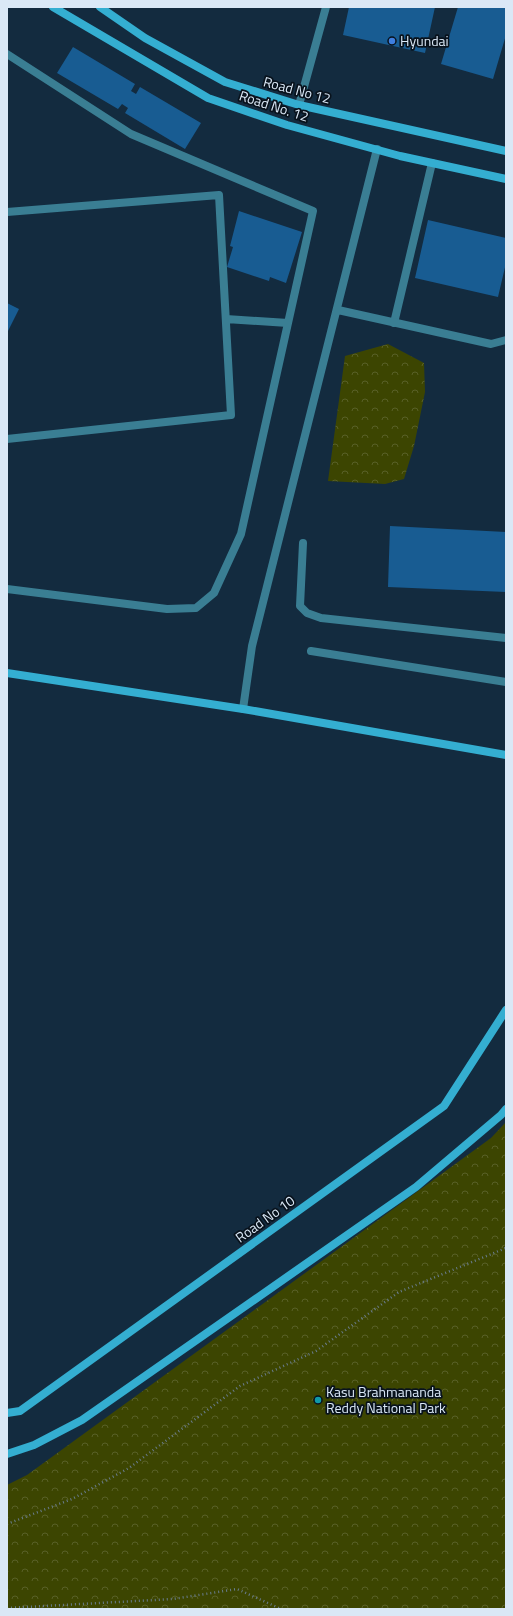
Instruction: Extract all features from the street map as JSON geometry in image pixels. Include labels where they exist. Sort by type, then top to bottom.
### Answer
[{"type":"main road","name":"Road No. 12","points":[[53,7],[208,98],[287,125],[377,150],[506,179]]},
{"type":"main road","name":"Road No 12","points":[[100,7],[145,38],[225,82],[299,105],[506,151]]},
{"type":"main road","points":[[7,673],[243,709],[506,755]]},
{"type":"main road","name":"Road No 10","points":[[7,1414],[20,1412],[444,1106],[506,1010]]},
{"type":"main road","points":[[7,1454],[34,1445],[82,1420],[416,1187],[501,1115],[506,1109]]},
{"type":"street","points":[[299,105],[326,7]]},
{"type":"street","points":[[7,54],[131,134],[313,211],[241,534],[214,594],[196,608],[167,609],[7,589]]},
{"type":"street","points":[[243,709],[252,646],[338,310],[377,150]]},
{"type":"street","points":[[394,323],[432,163]]},
{"type":"street","points":[[7,212],[219,195],[231,415],[7,439]]},
{"type":"street","points":[[338,310],[491,344],[506,340]]},
{"type":"street","points":[[226,319],[288,323]]},
{"type":"street","points":[[303,543],[300,606],[307,613],[320,618],[506,638]]},
{"type":"street","points":[[311,652],[506,682]]},
{"type":"path","points":[[7,1524],[72,1499],[129,1468],[240,1386],[316,1351],[399,1292],[506,1248]]},
{"type":"path","points":[[7,1608],[173,1599],[237,1589],[280,1609]]},
{"type":"green space","points":[[388,344],[424,363],[425,392],[414,446],[404,479],[385,484],[328,481],[345,356]]},
{"type":"green space","name":"Kasu Brahmananda Reddy National Park","points":[[506,1122],[506,1609],[7,1609],[7,1485],[27,1475],[491,1138]]},
{"type":"building","points":[[349,7],[435,7],[425,53],[343,35]]},
{"type":"building","points":[[458,7],[506,7],[506,35],[493,79],[441,64]]},
{"type":"building","points":[[73,47],[135,84],[131,91],[136,94],[140,87],[201,123],[185,149],[125,113],[128,108],[122,104],[118,109],[57,73]]},
{"type":"building","points":[[239,211],[302,232],[286,283],[270,277],[269,281],[227,267],[233,247],[230,246]]},
{"type":"building","points":[[428,220],[506,238],[506,263],[498,297],[415,278]]},
{"type":"building","points":[[7,303],[19,309],[7,333]]},
{"type":"building","points":[[390,526],[506,532],[506,592],[388,587]]},
{"type":"place","name":"Hyundai","points":[[392,41]]},
{"type":"place","name":"Kasu Brahmananda Reddy National Park","points":[[318,1400]]}]
